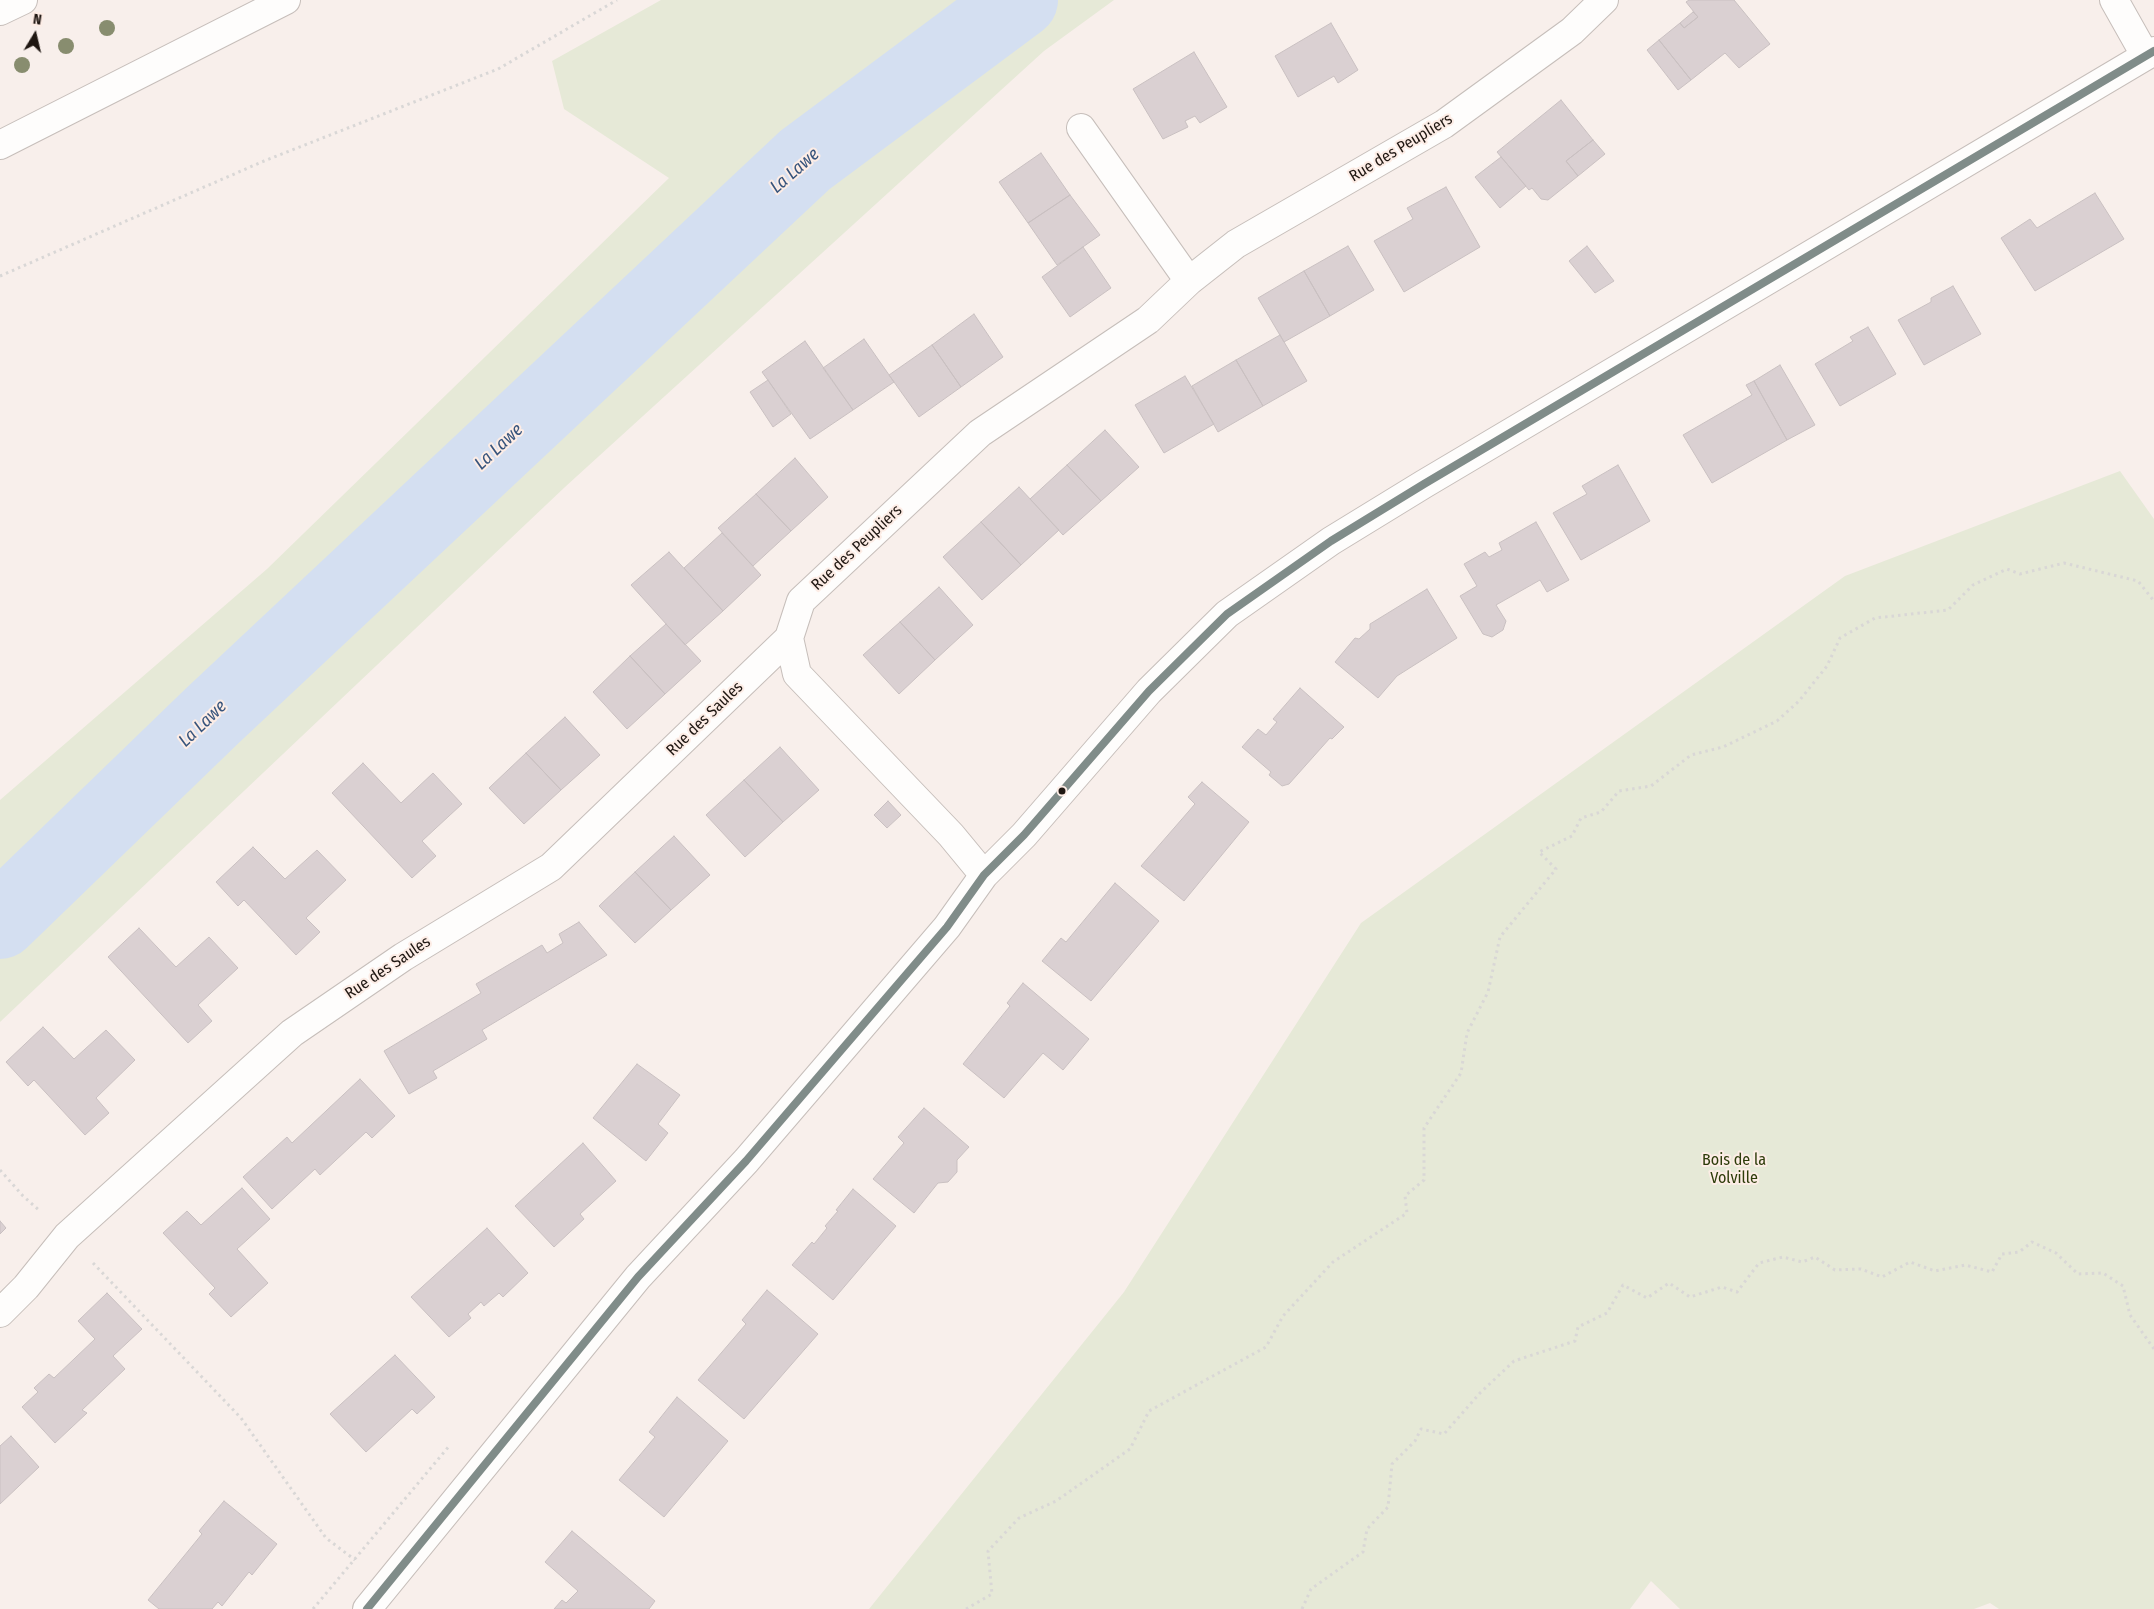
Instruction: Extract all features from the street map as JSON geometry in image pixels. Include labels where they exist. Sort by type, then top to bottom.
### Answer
[{"type":"street","points":[[0,11],[23,0]]},
{"type":"street","points":[[0,146],[286,0]]},
{"type":"street","name":"Rue des Peupliers","points":[[789,638],[801,601],[980,433],[1148,320],[1189,281],[1236,244],[1444,124],[1572,31],[1604,0]]},
{"type":"street","points":[[374,1600],[638,1277],[758,1146],[947,927],[984,876],[1024,835],[1149,691],[1227,614],[1331,541],[1424,484],[2150,53],[2114,0]]},
{"type":"street","points":[[1081,128],[1189,281]]},
{"type":"street","points":[[789,638],[797,674],[951,835],[984,876]]},
{"type":"street","name":"Rue des Saules","points":[[0,1313],[26,1287],[67,1236],[292,1033],[402,957],[551,867],[789,638]]},
{"type":"path","points":[[0,276],[264,161],[498,69],[617,0]]},
{"type":"path","points":[[966,1609],[992,1594],[988,1551],[1019,1518],[1056,1501],[1130,1449],[1149,1411],[1266,1347],[1283,1316],[1333,1262],[1407,1213],[1406,1196],[1424,1180],[1424,1128],[1461,1073],[1467,1033],[1488,992],[1500,937],[1556,869],[1539,852],[1572,836],[1581,818],[1602,812],[1619,791],[1651,786],[1691,754],[1723,747],[1777,721],[1799,701],[1827,666],[1840,638],[1874,618],[1948,610],[1973,585],[2007,569],[2020,574],[2064,563],[2138,581],[2154,601]]},
{"type":"path","points":[[0,1170],[23,1196],[67,1236],[241,1418],[326,1538],[355,1560],[374,1600]]},
{"type":"path","points":[[1302,1609],[1311,1589],[1363,1552],[1367,1529],[1388,1507],[1392,1464],[1415,1441],[1422,1429],[1444,1434],[1480,1393],[1514,1361],[1575,1341],[1578,1326],[1607,1313],[1623,1285],[1647,1298],[1669,1283],[1690,1297],[1722,1286],[1737,1292],[1759,1263],[1784,1257],[1802,1262],[1815,1257],[1835,1270],[1861,1269],[1882,1277],[1910,1262],[1935,1271],[1965,1265],[1992,1272],[2002,1254],[2019,1252],[2032,1242],[2056,1253],[2078,1274],[2103,1273],[2123,1286],[2130,1315],[2154,1349]]},
{"type":"path","points":[[313,1609],[422,1476],[456,1439]]},
{"type":"green space","points":[[661,0],[1114,0],[1044,51],[565,487],[0,1022],[0,800],[267,569],[669,178],[564,109],[552,61]]},
{"type":"green space","name":"Bois de la Volville","points":[[2120,471],[2154,519],[2154,1609],[1999,1609],[1990,1603],[1974,1609],[1680,1609],[1651,1581],[1630,1609],[869,1609],[1124,1292],[1361,923],[1845,576]]},
{"type":"building","points":[[1689,0],[1734,0],[1770,44],[1739,68],[1725,53],[1691,80],[1659,40],[1680,23],[1684,28],[1698,17],[1686,2]]},
{"type":"building","points":[[1693,12],[1698,17],[1684,28],[1680,23]]},
{"type":"building","points":[[1331,23],[1358,70],[1338,83],[1334,76],[1298,97],[1275,56]]},
{"type":"building","points":[[1659,40],[1691,80],[1678,90],[1647,50]]},
{"type":"building","points":[[1194,52],[1227,107],[1200,123],[1195,116],[1185,121],[1188,127],[1163,139],[1133,89]]},
{"type":"building","points":[[1561,100],[1593,140],[1566,161],[1578,176],[1548,200],[1541,199],[1532,188],[1529,190],[1497,152]]},
{"type":"building","points":[[1593,140],[1605,154],[1578,176],[1566,161]]},
{"type":"building","points":[[1041,153],[1070,195],[1028,223],[999,182]]},
{"type":"building","points":[[1501,157],[1526,186],[1500,208],[1475,177]]},
{"type":"building","points":[[1446,187],[1480,247],[1404,292],[1374,241],[1413,219],[1407,208]]},
{"type":"building","points":[[2095,193],[2124,239],[2035,291],[2001,238],[2030,219],[2037,228]]},
{"type":"building","points":[[1070,195],[1100,235],[1057,265],[1028,223]]},
{"type":"building","points":[[1348,246],[1374,290],[1330,316],[1304,271]]},
{"type":"building","points":[[1587,246],[1614,281],[1595,293],[1569,261]]},
{"type":"building","points":[[1083,247],[1111,288],[1070,317],[1042,277]]},
{"type":"building","points":[[1304,271],[1330,316],[1284,342],[1258,298]]},
{"type":"building","points":[[1953,286],[1981,334],[1924,365],[1898,320],[1931,302],[1931,298]]},
{"type":"building","points":[[974,314],[1003,357],[961,387],[932,345]]},
{"type":"building","points":[[1868,327],[1896,374],[1840,406],[1815,364],[1853,341],[1850,337]]},
{"type":"building","points":[[1280,335],[1307,381],[1263,406],[1236,360]]},
{"type":"building","points":[[864,339],[894,382],[853,410],[823,368]]},
{"type":"building","points":[[805,341],[853,410],[810,439],[762,372]]},
{"type":"building","points":[[932,345],[961,387],[919,417],[889,375]]},
{"type":"building","points":[[1236,360],[1263,406],[1218,432],[1192,386]]},
{"type":"building","points":[[1780,365],[1815,425],[1787,440],[1754,381]]},
{"type":"building","points":[[1185,376],[1214,424],[1164,453],[1135,405]]},
{"type":"building","points":[[768,380],[791,414],[773,427],[750,392]]},
{"type":"building","points":[[1754,381],[1787,440],[1712,483],[1683,435],[1752,395],[1746,385]]},
{"type":"building","points":[[1105,430],[1139,467],[1101,501],[1067,465]]},
{"type":"building","points":[[795,458],[828,497],[791,531],[756,494]]},
{"type":"building","points":[[1067,465],[1101,501],[1063,535],[1030,499]]},
{"type":"building","points":[[1618,465],[1650,521],[1581,560],[1553,513],[1587,494],[1582,486]]},
{"type":"building","points":[[1019,487],[1059,530],[1021,565],[981,522]]},
{"type":"building","points":[[756,494],[791,531],[753,566],[718,528]]},
{"type":"building","points":[[981,522],[1021,565],[982,600],[943,557]]},
{"type":"building","points":[[1536,522],[1569,580],[1547,592],[1540,580],[1496,605],[1506,621],[1503,630],[1492,637],[1483,634],[1460,596],[1477,586],[1464,564],[1485,552],[1489,557],[1502,550],[1499,543]]},
{"type":"building","points":[[722,533],[761,575],[723,611],[684,568]]},
{"type":"building","points":[[669,552],[723,611],[685,645],[631,585]]},
{"type":"building","points":[[939,587],[973,625],[935,660],[900,622]]},
{"type":"building","points":[[1427,589],[1457,638],[1397,676],[1378,698],[1335,662],[1355,638],[1359,639],[1370,629],[1370,624]]},
{"type":"building","points":[[900,622],[935,660],[899,694],[863,655]]},
{"type":"building","points":[[666,624],[701,661],[665,694],[630,656]]},
{"type":"building","points":[[630,656],[665,694],[627,729],[593,692]]},
{"type":"building","points":[[1300,688],[1344,727],[1332,739],[1330,738],[1289,784],[1282,786],[1269,775],[1271,772],[1242,747],[1258,729],[1266,735],[1277,722],[1273,719]]},
{"type":"building","points":[[565,717],[600,755],[561,790],[526,753]]},
{"type":"building","points":[[780,747],[819,790],[783,822],[744,780]]},
{"type":"building","points":[[526,753],[561,790],[524,824],[489,788]]},
{"type":"building","points":[[363,763],[401,803],[433,773],[462,804],[422,841],[436,856],[412,878],[332,793]]},
{"type":"building","points":[[744,780],[783,822],[745,857],[706,815]]},
{"type":"building","points":[[1202,782],[1249,822],[1184,901],[1141,866],[1195,804],[1188,797]]},
{"type":"building","points":[[888,801],[901,815],[887,828],[874,815]]},
{"type":"building","points":[[674,836],[710,875],[671,910],[635,872]]},
{"type":"building","points":[[253,847],[285,879],[317,850],[346,880],[306,918],[320,932],[296,955],[244,900],[238,906],[216,882]]},
{"type":"building","points":[[635,872],[671,910],[635,943],[599,906]]},
{"type":"building","points":[[1115,883],[1159,921],[1091,1001],[1042,961],[1061,938],[1066,942]]},
{"type":"building","points":[[579,922],[607,955],[482,1030],[487,1039],[433,1071],[437,1078],[409,1094],[384,1051],[481,993],[476,984],[542,945],[547,953],[563,943],[559,934]]},
{"type":"building","points":[[139,928],[176,967],[209,937],[238,968],[198,1005],[212,1021],[188,1043],[108,957]]},
{"type":"building","points":[[1023,983],[1089,1039],[1063,1070],[1043,1053],[1004,1098],[963,1064],[1010,1006],[1007,1003]]},
{"type":"building","points":[[43,1027],[74,1059],[106,1030],[135,1060],[96,1098],[109,1113],[85,1135],[34,1080],[28,1086],[6,1062]]},
{"type":"building","points":[[637,1064],[680,1095],[658,1124],[668,1133],[646,1161],[593,1118]]},
{"type":"building","points":[[360,1079],[395,1116],[372,1138],[366,1132],[320,1175],[315,1169],[272,1209],[243,1177],[287,1137],[292,1143]]},
{"type":"building","points":[[924,1108],[969,1147],[957,1160],[957,1172],[948,1182],[938,1183],[914,1213],[873,1179],[904,1143],[898,1137]]},
{"type":"building","points":[[583,1143],[616,1181],[580,1214],[584,1219],[554,1247],[515,1206]]},
{"type":"building","points":[[242,1188],[270,1219],[237,1249],[268,1283],[231,1317],[209,1294],[215,1288],[163,1233],[187,1211],[201,1225]]},
{"type":"building","points":[[853,1189],[896,1226],[833,1300],[792,1265],[812,1242],[814,1244],[827,1228],[825,1226]]},
{"type":"building","points":[[0,1221],[6,1228],[0,1234]]},
{"type":"building","points":[[487,1228],[528,1273],[503,1297],[499,1293],[484,1306],[481,1302],[468,1314],[471,1318],[449,1337],[411,1297]]},
{"type":"building","points":[[767,1290],[818,1334],[744,1419],[698,1380],[746,1324],[742,1320]]},
{"type":"building","points":[[107,1293],[142,1329],[113,1356],[125,1369],[82,1410],[87,1413],[55,1443],[22,1407],[38,1392],[34,1388],[49,1374],[54,1378],[95,1339],[78,1321]]},
{"type":"building","points":[[395,1355],[435,1397],[417,1414],[412,1409],[366,1452],[330,1414]]},
{"type":"building","points":[[677,1397],[728,1441],[664,1517],[619,1480],[655,1437],[649,1432]]},
{"type":"building","points":[[11,1436],[39,1467],[0,1504],[0,1446]]},
{"type":"building","points":[[224,1501],[277,1544],[252,1575],[249,1572],[222,1606],[218,1602],[212,1609],[159,1609],[148,1600],[202,1534],[199,1531]]},
{"type":"building","points":[[572,1531],[655,1601],[649,1609],[554,1609],[562,1600],[566,1603],[578,1591],[545,1562]]},
{"type":"waterway","name":"La Lawe","points":[[0,921],[212,716],[805,160],[1020,0]]},
{"type":"transit line","points":[[367,1609],[638,1277],[746,1161],[947,927],[984,875],[1024,835],[1149,691],[1227,614],[1331,541],[1424,484],[2154,51]]}]
